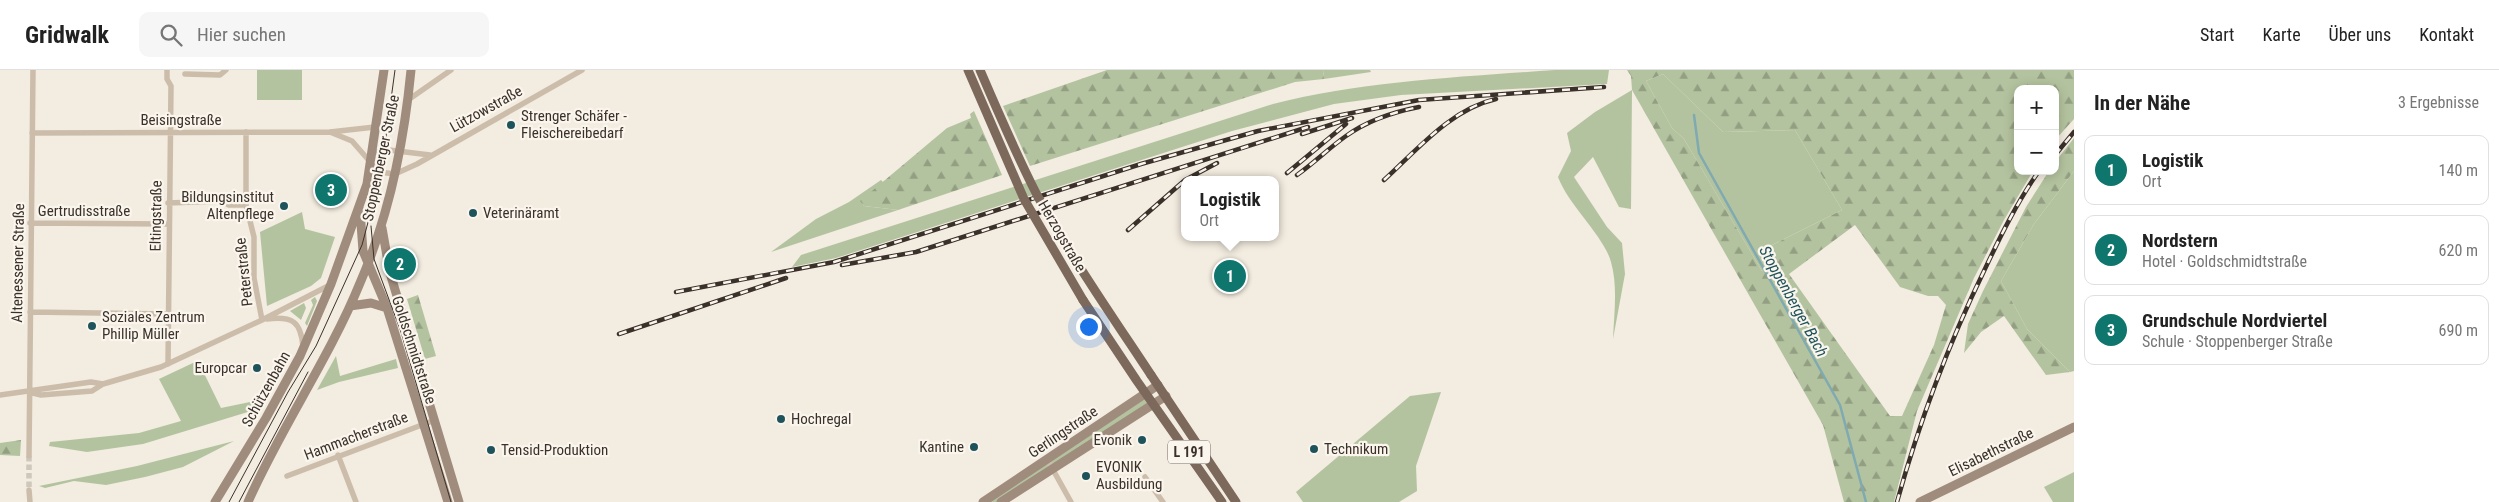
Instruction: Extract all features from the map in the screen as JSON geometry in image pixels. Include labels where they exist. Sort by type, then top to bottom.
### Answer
[{"type":"main road","name":"Stoppenberger Straße","points":[[331,284],[360,207],[371,164],[384,70]]},
{"type":"main road","name":"Stoppenberger Straße","points":[[350,306],[381,226],[399,152],[411,70]]},
{"type":"main road","name":"Herzogstraße","points":[[968,70],[1007,164],[1044,236],[1137,381],[1154,403]]},
{"type":"main road","name":"Herzogstraße","points":[[980,70],[1002,122],[1037,194],[1075,259],[1166,396]]},
{"type":"main road","name":"Goldschmidtstraße","points":[[360,207],[362,245],[387,308],[448,502]]},
{"type":"main road","name":"Goldschmidtstraße","points":[[381,226],[390,273],[459,502]]},
{"type":"main road","name":"Schützenbahn","points":[[215,502],[266,418],[303,348],[331,284]]},
{"type":"main road","points":[[248,502],[282,433],[350,306],[371,303],[387,308]]},
{"type":"main road","name":"Gerlingstraße","points":[[983,502],[1158,384]]},
{"type":"main road","name":"Gerlingstraße","points":[[1001,502],[1166,396]]},
{"type":"main road","name":"L 191","points":[[1166,396],[1236,502]]},
{"type":"main road","name":"L 191","points":[[1154,403],[1222,502]]},
{"type":"main road","name":"Elisabethstraße","points":[[1920,502],[2074,427]]},
{"type":"street","name":"Altenessener Straße","points":[[29,456],[33,70]]},
{"type":"street","name":"Eltingstraße","points":[[167,70],[167,80],[170,86],[168,364]]},
{"type":"street","points":[[185,74],[220,75],[226,70]]},
{"type":"street","points":[[408,100],[451,70]]},
{"type":"street","name":"Lützowstraße","points":[[394,174],[582,70]]},
{"type":"street","name":"Beisingstraße","points":[[32,133],[330,132],[375,127]]},
{"type":"street","name":"Peterstraße","points":[[246,132],[246,205],[254,237],[254,278],[262,320]]},
{"type":"street","name":"Beisingstraße","points":[[330,132],[352,141],[371,164]]},
{"type":"street","points":[[372,153],[389,150],[430,155]]},
{"type":"street","points":[[371,164],[379,172],[394,174]]},
{"type":"street","points":[[168,203],[222,201],[229,204],[246,205]]},
{"type":"street","name":"Gertrudisstraße","points":[[30,223],[168,224]]},
{"type":"street","points":[[29,392],[41,395],[74,394],[92,391],[103,384],[133,377],[168,364],[262,320],[331,284]]},
{"type":"street","points":[[30,312],[168,314]]},
{"type":"street","points":[[262,320],[281,318],[292,320],[302,333],[303,348]]},
{"type":"street","points":[[0,395],[91,382],[103,384]]},
{"type":"street","name":"Hammacherstraße","points":[[287,476],[338,455],[435,420]]},
{"type":"street","points":[[338,455],[356,502]]},
{"type":"street","points":[[1048,459],[1071,502]]},
{"type":"street","points":[[1145,477],[1163,502]]},
{"type":"street","points":[[29,490],[30,502]]},
{"type":"green space","points":[[257,70],[302,70],[302,100],[257,100]]},
{"type":"green space","points":[[1107,70],[1323,70],[1324,79],[1295,82],[1030,166],[1003,106]]},
{"type":"green space","points":[[1323,70],[1370,70],[1371,72],[1324,79]]},
{"type":"green space","points":[[1555,70],[1609,70],[1607,84],[1401,95],[1334,104],[1232,131],[836,258],[792,267],[801,255],[1273,104],[1308,96],[1378,85]]},
{"type":"green space","points":[[1627,70],[2074,70],[2074,119],[2059,136],[2059,85],[2014,85],[2014,175],[2031,175],[2004,220],[1974,278],[1917,411],[1894,502],[1844,502],[1823,425],[1632,90],[1631,76]],"holes":[[[1663,74],[1723,132],[1795,130],[1842,210],[1760,251],[1770,269],[1762,271],[1684,139],[1672,128],[1646,81]],[[1855,225],[1900,287],[1928,296],[1938,296],[1946,305],[1934,345],[1902,416],[1890,416],[1789,274]]]},
{"type":"green space","points":[[1663,74],[1723,132],[1795,130],[1842,210],[1760,251],[1770,269],[1762,271],[1684,139],[1672,128],[1646,81]]},
{"type":"green space","points":[[1632,90],[1631,209],[1619,207],[1593,157],[1574,177],[1607,227],[1622,243],[1625,274],[1613,339],[1615,291],[1611,262],[1601,242],[1570,199],[1558,177],[1571,151],[1567,133],[1595,112]]},
{"type":"green space","points":[[974,111],[1002,175],[898,210],[864,206],[860,201],[947,128],[971,118],[970,114]]},
{"type":"green space","points":[[2074,138],[2074,171],[2034,224],[2001,281],[2027,329],[2070,372],[2046,375],[2004,316],[1981,332],[1964,353],[1968,324],[1983,291],[2026,207],[2046,175],[2059,175],[2059,157]]},
{"type":"green space","points":[[2074,171],[2074,371],[2070,372],[2027,329],[2001,281],[2034,224]]},
{"type":"green space","points":[[881,180],[884,183],[861,201],[864,206],[898,210],[771,252],[816,219],[849,202]]},
{"type":"green space","points":[[302,212],[305,229],[335,237],[321,278],[311,286],[267,306],[260,232]]},
{"type":"green space","points":[[418,295],[436,356],[425,359],[407,299]]},
{"type":"green space","points":[[315,297],[317,301],[307,326],[305,323],[313,305],[311,300]]},
{"type":"green space","points":[[304,303],[306,308],[301,320],[290,311]]},
{"type":"green space","points":[[336,356],[340,376],[396,359],[398,368],[339,382],[317,390]]},
{"type":"green space","points":[[195,362],[199,363],[221,408],[260,400],[261,408],[143,444],[87,452],[49,446],[50,442],[139,433],[181,421],[159,379]]},
{"type":"green space","points":[[1441,392],[1416,466],[1417,491],[1399,502],[1303,502],[1296,492],[1410,396]]},
{"type":"green space","points":[[1146,393],[1154,403],[1000,502],[983,502]]},
{"type":"green space","points":[[21,440],[20,456],[0,455],[0,443]]},
{"type":"green space","points":[[234,441],[183,467],[145,477],[106,485],[74,481],[45,488],[39,486],[137,466]]},
{"type":"green space","points":[[2074,472],[2074,502],[2053,502],[2044,487]]},
{"type":"waterway","name":"Stoppenberger Bach","points":[[1694,115],[1699,153],[1840,405],[1866,502]]},
{"type":"tunnel","points":[[29,456],[29,490]]},
{"type":"tram line","points":[[229,502],[288,392],[316,346],[362,245],[381,173],[395,70]]},
{"type":"tram line","points":[[371,226],[374,259],[401,332],[451,502]]},
{"type":"tram line","points":[[239,502],[308,372]]},
{"type":"railway","points":[[676,292],[834,262],[1141,164],[1258,131],[1419,100],[1604,87]]},
{"type":"railway","points":[[1384,180],[1449,121],[1480,104],[1496,99]]},
{"type":"railway","points":[[1297,175],[1354,131],[1390,114],[1419,107]]},
{"type":"railway","points":[[1302,134],[1352,118]]},
{"type":"railway","points":[[1287,173],[1346,124]]},
{"type":"railway","points":[[842,265],[916,252],[1308,127]]},
{"type":"railway","points":[[2059,150],[2074,132]]},
{"type":"railway","points":[[1193,176],[1217,163]]},
{"type":"railway","points":[[1897,502],[1925,414],[1958,327],[2003,233],[2023,195],[2036,175]]},
{"type":"railway","points":[[1128,230],[1181,184]]},
{"type":"railway","points":[[619,334],[786,278]]},
{"type":"place","name":"Strenger Schäfer - Fleischereibedarf","points":[[511,125]]},
{"type":"place","name":"Grundschule Nordviertel","points":[[331,190]]},
{"type":"place","name":"Bildungsinstitut Altenpflege","points":[[284,206]]},
{"type":"place","name":"Veterinäramt","points":[[473,213]]},
{"type":"place","name":"Nordstern","points":[[400,264]]},
{"type":"place","name":"Logistik","points":[[1230,276]]},
{"type":"place","name":"Soziales Zentrum Phillip Müller","points":[[92,326]]},
{"type":"place","name":"Europcar","points":[[257,368]]},
{"type":"place","name":"Hochregal","points":[[781,419]]},
{"type":"place","name":"Evonik","points":[[1142,440]]},
{"type":"place","name":"Kantine","points":[[974,447]]},
{"type":"place","name":"Technikum","points":[[1314,449]]},
{"type":"place","name":"Tensid-Produktion","points":[[491,450]]},
{"type":"place","name":"EVONIK Ausbildung","points":[[1086,476]]}]
